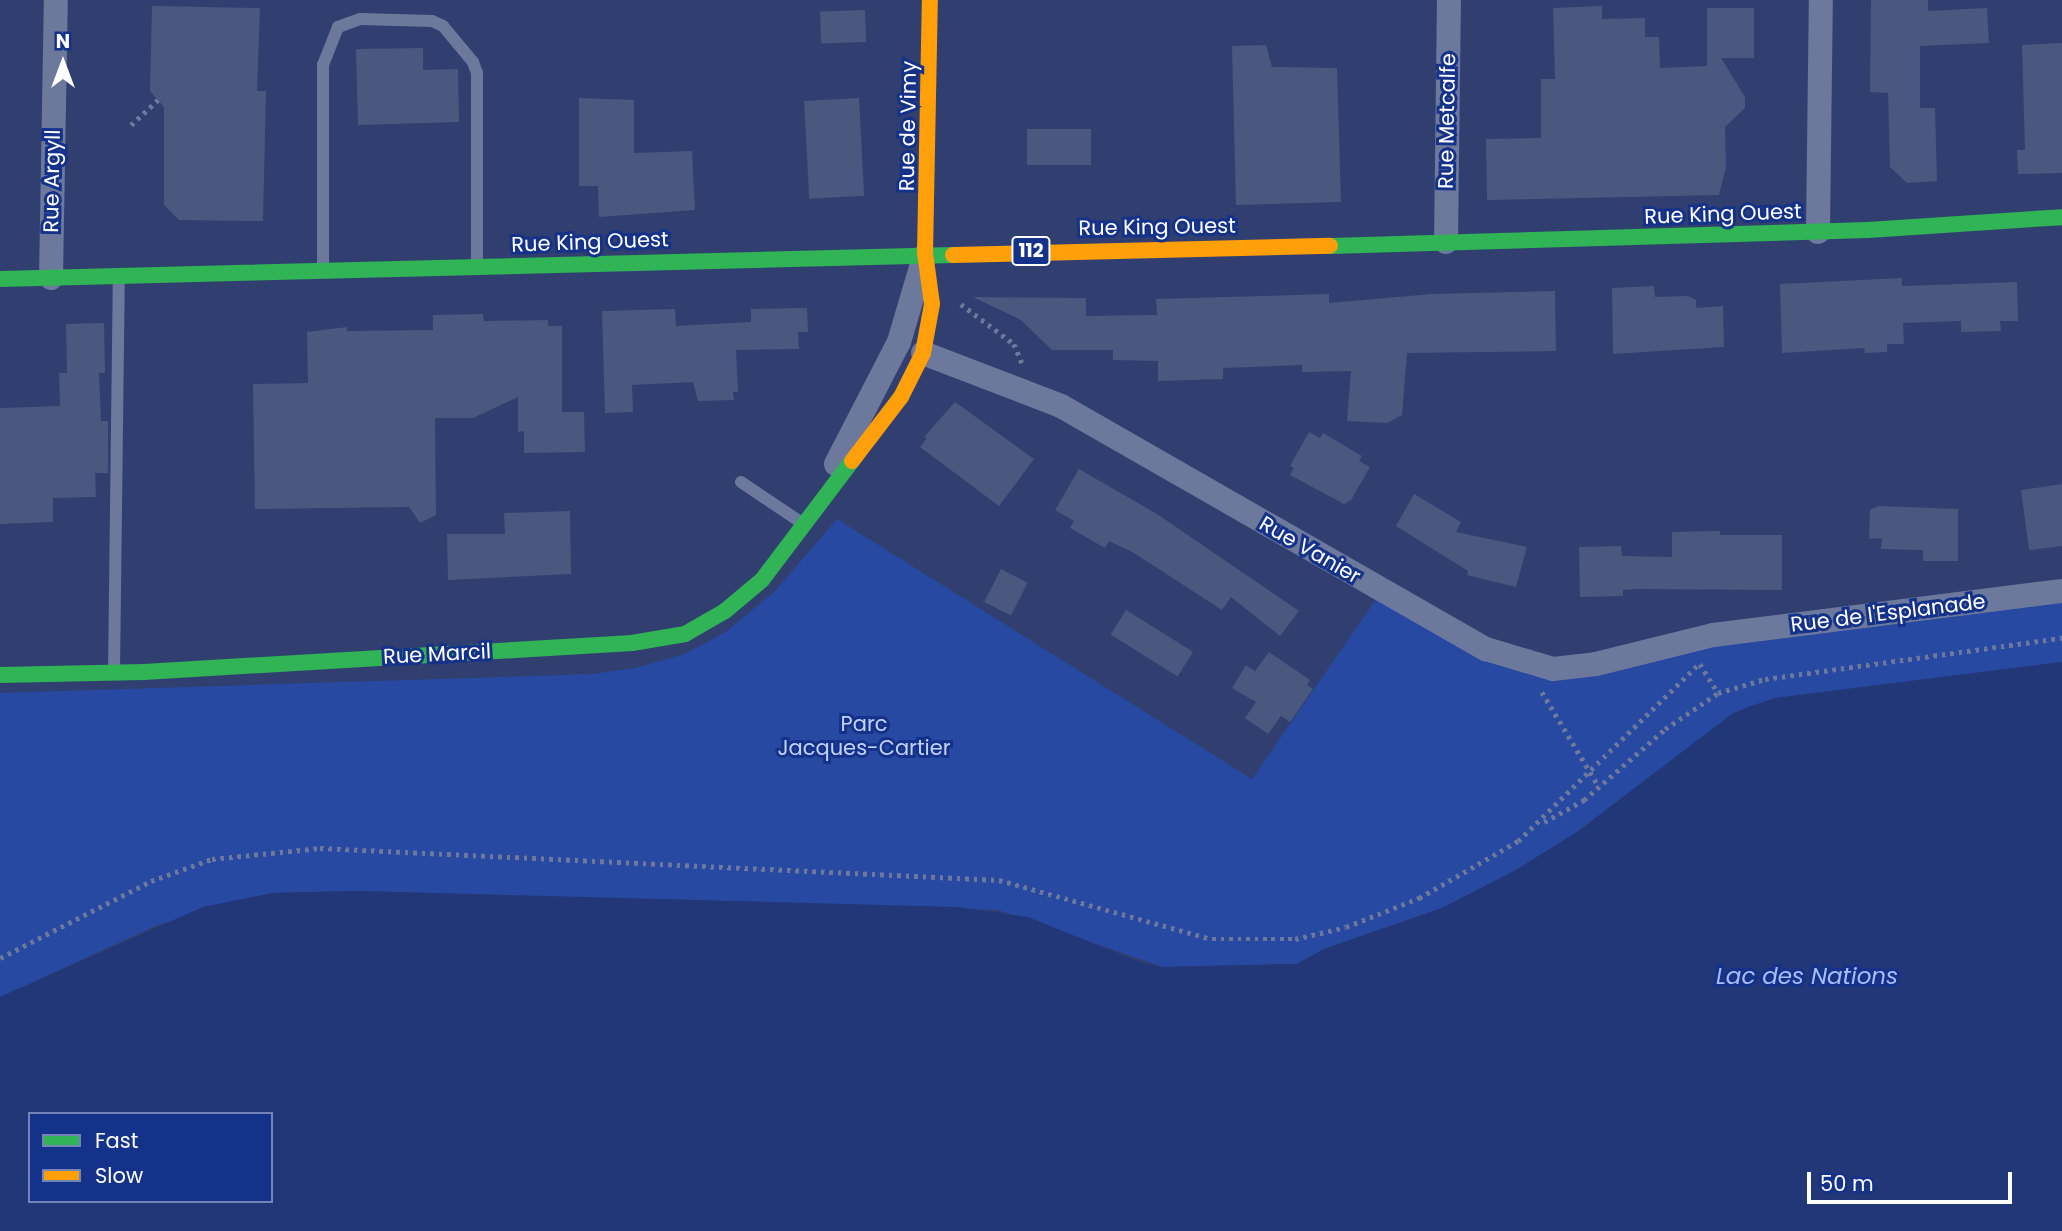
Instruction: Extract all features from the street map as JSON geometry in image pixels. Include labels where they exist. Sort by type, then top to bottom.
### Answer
[{"type":"main road","name":"Rue de Vimy","points":[[925,253],[930,0]]},
{"type":"main road","name":"Rue King Ouest","points":[[0,279],[1818,232],[2062,217]]},
{"type":"main road","name":"Rue Marcil","points":[[0,675],[114,672],[632,643],[685,634],[725,611],[762,580],[817,503],[901,397],[923,353],[932,304],[925,253]]},
{"type":"street","name":"Rue Argyll","points":[[51,278],[56,0]]},
{"type":"street","name":"Rue Metcalfe","points":[[1446,242],[1449,0]]},
{"type":"street","points":[[1818,232],[1821,0]]},
{"type":"street","name":"Rue Marcil","points":[[817,503],[899,342],[906,304],[925,253]]},
{"type":"street","name":"Rue Vanier","points":[[923,353],[1061,406],[1486,649],[1525,663],[1553,669],[1596,664],[1713,635]]},
{"type":"street","name":"Rue de l'Esplanade","points":[[1713,635],[2062,591]]},
{"type":"lane","points":[[323,271],[323,65],[338,27],[360,19],[432,21],[443,26],[473,62],[477,74],[477,266]]},
{"type":"lane","points":[[114,672],[119,277]]},
{"type":"lane","points":[[741,482],[802,523]]},
{"type":"path","points":[[131,125],[158,100]]},
{"type":"path","points":[[932,304],[962,304],[1014,344],[1025,368],[1025,393]]},
{"type":"path","points":[[0,958],[151,881],[212,859],[320,848],[999,880],[1212,939],[1295,939],[1346,927],[1419,898],[1470,872],[1540,824],[1699,664],[1713,635]]},
{"type":"path","points":[[1540,824],[1565,813],[1665,729],[1718,693],[1765,678],[2062,638]]},
{"type":"path","points":[[1525,663],[1599,787]]},
{"type":"path","points":[[1699,664],[1718,693]]},
{"type":"green space","name":"Parc Jacques-Cartier","points":[[837,519],[1252,779],[1381,592],[1525,663],[2062,591],[2062,662],[1776,698],[1751,706],[1732,714],[1577,832],[1516,870],[1442,908],[1324,949],[1297,964],[1163,967],[998,910],[358,891],[272,893],[158,925],[0,997],[0,693],[592,674],[635,668],[685,654],[727,631],[775,591]]},
{"type":"water","name":"Lac des Nations","points":[[2062,662],[2062,1231],[0,1231],[0,997],[203,907],[272,893],[358,891],[958,907],[1028,917],[1142,963],[1163,967],[1297,964],[1324,949],[1442,908],[1516,870],[1577,832],[1732,714],[1776,698]]},
{"type":"building","points":[[1871,0],[1928,0],[1928,11],[1987,8],[1989,43],[1920,46],[1920,108],[1935,108],[1937,181],[1907,183],[1890,167],[1888,93],[1870,92]]},
{"type":"building","points":[[152,6],[260,8],[257,91],[266,91],[263,221],[179,220],[164,205],[164,107],[150,91]]},
{"type":"building","points":[[1602,6],[1602,19],[1645,18],[1645,37],[1659,37],[1660,68],[1707,66],[1707,8],[1754,8],[1754,58],[1721,58],[1745,97],[1745,108],[1725,127],[1726,167],[1719,195],[1487,200],[1486,139],[1541,138],[1541,79],[1555,79],[1553,8]]},
{"type":"building","points":[[865,10],[866,42],[821,44],[820,12]]},
{"type":"building","points":[[2062,43],[2062,173],[2018,174],[2017,150],[2025,150],[2022,45]]},
{"type":"building","points":[[1266,45],[1272,67],[1337,68],[1341,202],[1236,205],[1232,46]]},
{"type":"building","points":[[423,48],[423,70],[458,69],[459,122],[358,125],[356,49]]},
{"type":"building","points":[[579,98],[634,100],[634,153],[692,151],[695,210],[599,217],[598,186],[579,186]]},
{"type":"building","points":[[859,98],[864,196],[809,199],[804,101]]},
{"type":"building","points":[[1027,129],[1091,129],[1091,165],[1027,165]]},
{"type":"building","points":[[1902,278],[1902,286],[2017,282],[2018,321],[2000,321],[2001,331],[1961,332],[1961,321],[1903,323],[1904,344],[1887,344],[1887,352],[1865,353],[1864,348],[1782,353],[1780,284]]},
{"type":"building","points":[[1654,286],[1655,297],[1688,296],[1696,300],[1696,308],[1723,306],[1724,347],[1613,354],[1612,288]]},
{"type":"building","points":[[1555,291],[1556,351],[1407,353],[1402,415],[1387,423],[1347,421],[1351,371],[1302,372],[1302,365],[1223,368],[1223,379],[1158,381],[1158,361],[1113,360],[1113,350],[1052,350],[1021,320],[973,297],[1086,298],[1086,316],[1157,315],[1156,299],[1329,294],[1329,303],[1432,294]]},
{"type":"building","points":[[807,308],[808,332],[798,332],[799,349],[736,350],[738,392],[733,392],[734,400],[698,401],[693,382],[632,385],[633,412],[605,413],[602,311],[675,309],[676,326],[751,322],[751,309]]},
{"type":"building","points":[[483,314],[484,321],[548,320],[548,326],[562,326],[562,412],[584,412],[585,452],[524,453],[524,431],[518,432],[518,397],[473,418],[435,418],[436,515],[420,523],[409,507],[255,509],[253,384],[308,383],[307,332],[347,327],[347,331],[433,330],[433,315]]},
{"type":"building","points":[[104,323],[105,373],[99,373],[101,421],[108,421],[108,473],[95,473],[96,497],[53,498],[53,522],[0,524],[0,408],[60,406],[59,373],[67,373],[66,324]]},
{"type":"building","points":[[955,402],[1034,459],[999,506],[920,447],[927,438],[924,437]]},
{"type":"building","points":[[1309,432],[1320,438],[1323,433],[1362,456],[1359,461],[1370,467],[1351,500],[1344,504],[1290,475],[1294,468],[1290,466]]},
{"type":"building","points":[[1079,469],[1157,514],[1299,611],[1280,636],[1231,597],[1222,610],[1134,553],[1109,541],[1105,548],[1070,528],[1074,521],[1055,510]]},
{"type":"building","points":[[2062,484],[2062,546],[2029,550],[2021,490]]},
{"type":"building","points":[[1414,494],[1461,522],[1456,532],[1527,547],[1516,587],[1467,575],[1468,571],[1396,526]]},
{"type":"building","points":[[1879,506],[1958,509],[1958,561],[1923,561],[1923,550],[1881,549],[1882,538],[1869,539],[1870,510]]},
{"type":"building","points":[[570,511],[571,574],[448,580],[447,534],[505,534],[504,513]]},
{"type":"building","points":[[1720,531],[1720,535],[1782,535],[1782,590],[1638,589],[1623,590],[1623,596],[1580,597],[1579,547],[1621,546],[1622,556],[1672,557],[1672,532]]},
{"type":"building","points":[[1001,569],[1028,583],[1011,616],[984,602]]},
{"type":"building","points":[[1126,610],[1193,652],[1178,676],[1111,635]]},
{"type":"building","points":[[1269,652],[1310,680],[1307,685],[1313,689],[1290,722],[1281,716],[1268,734],[1245,718],[1256,702],[1232,688],[1246,665],[1255,671]]},
{"type":"traffic: fast","points":[[1330,246],[1868,230],[2062,217]]},
{"type":"traffic: fast","points":[[0,279],[953,255]]},
{"type":"traffic: fast","points":[[0,675],[144,672],[632,643],[685,634],[725,611],[762,580],[852,461]]},
{"type":"traffic: slow","points":[[852,461],[901,397],[923,353],[932,304],[925,253],[930,0]]},
{"type":"traffic: slow","points":[[953,255],[1330,246]]}]
